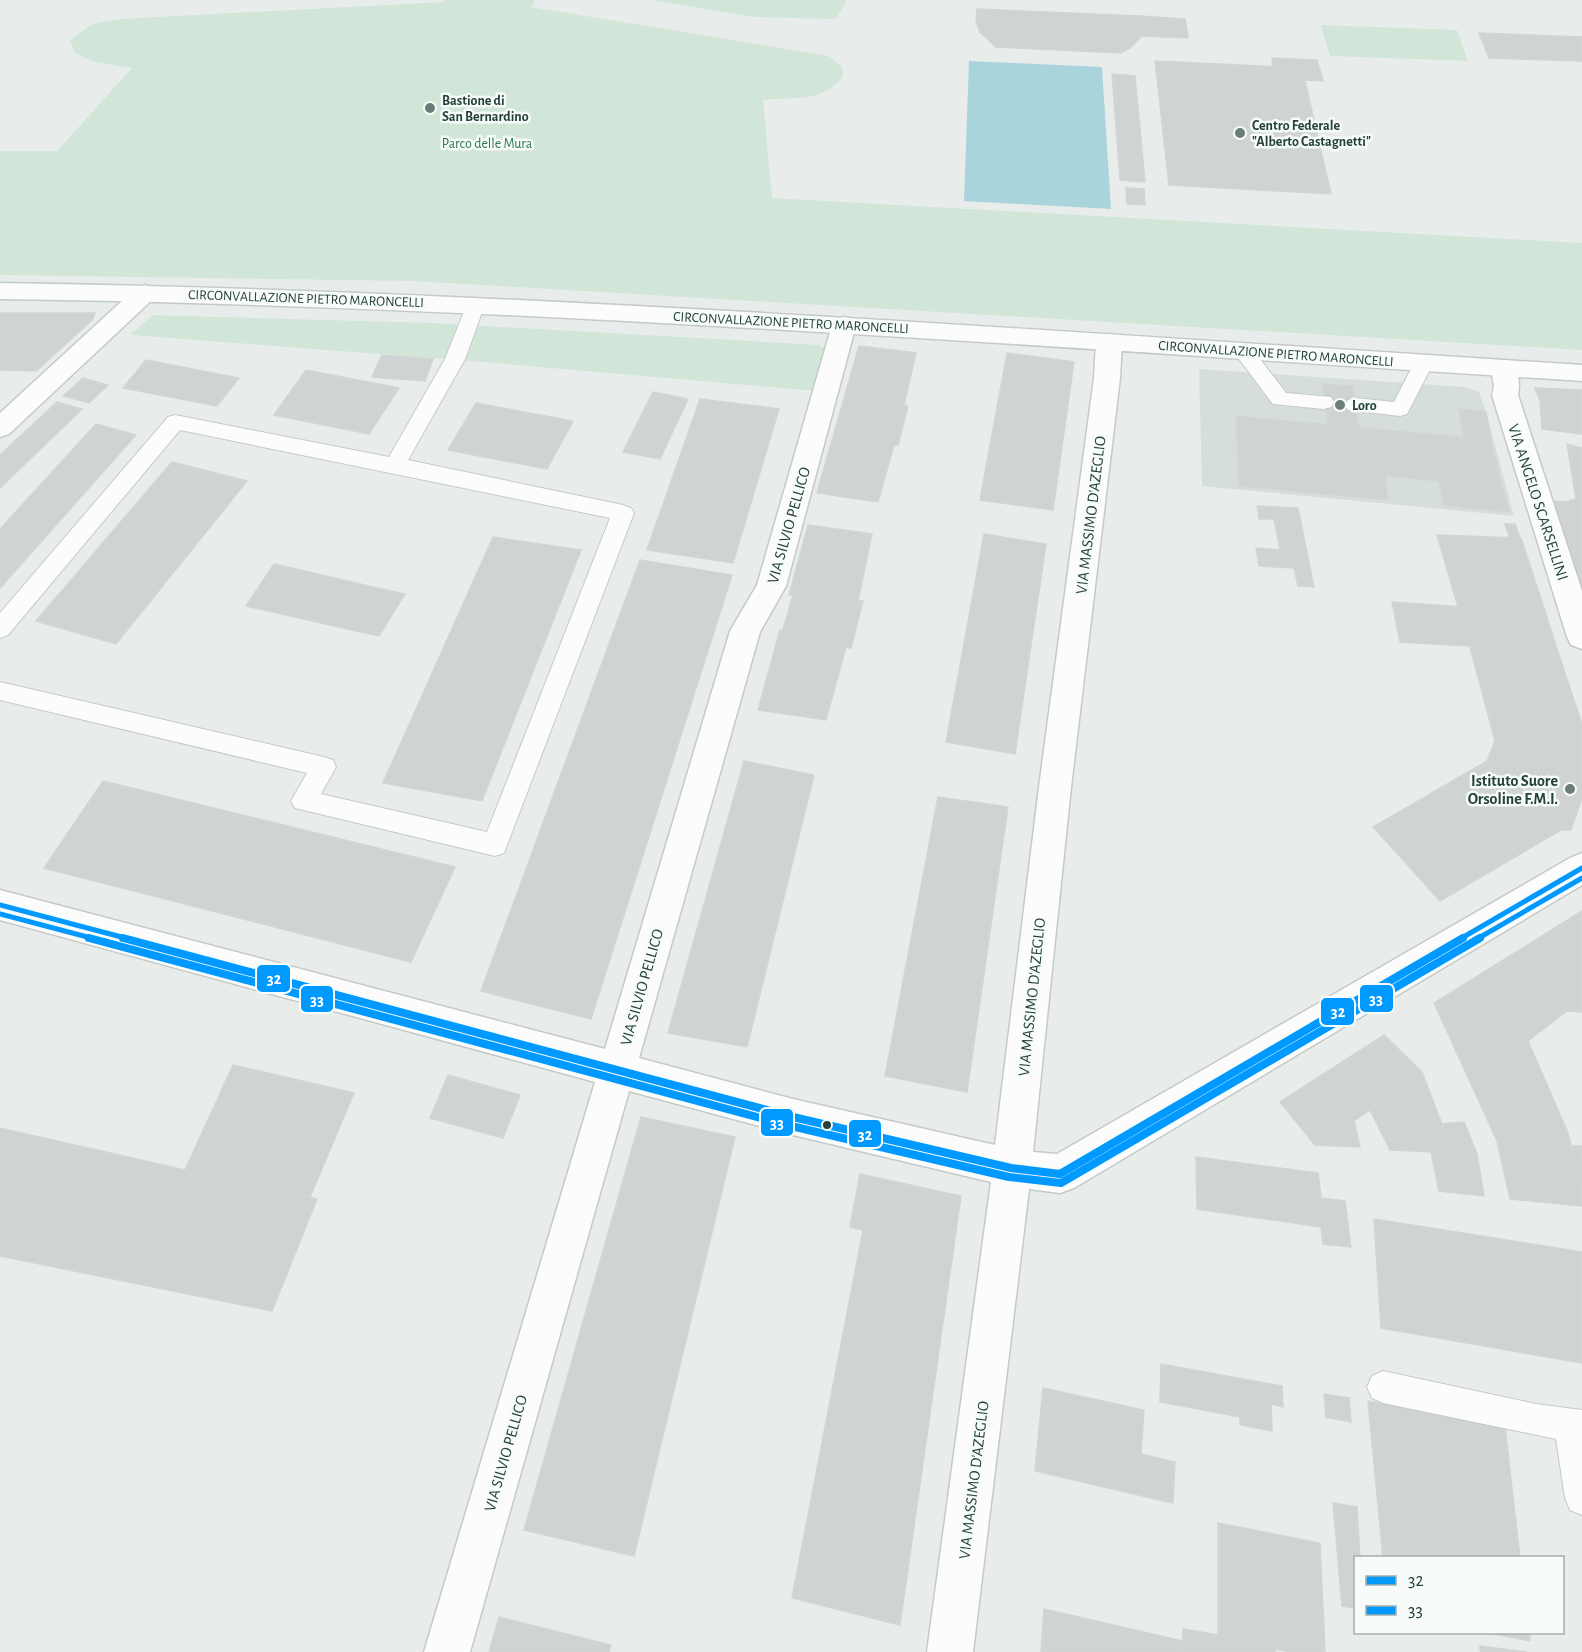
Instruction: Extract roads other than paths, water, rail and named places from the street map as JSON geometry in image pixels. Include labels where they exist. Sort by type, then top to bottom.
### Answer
[{"type":"street","name":"CIRCONVALLAZIONE PIETRO MARONCELLI","points":[[0,291],[145,293],[476,304],[844,325],[1582,373]]},
{"type":"street","points":[[0,428],[145,293]]},
{"type":"street","name":"VIA SILVIO PELLICO","points":[[447,1652],[745,631],[771,586],[844,325]]},
{"type":"street","name":"VIA MASSIMO D'AZEGLIO","points":[[950,1652],[1011,1168],[1054,787],[1107,378],[1109,342]]},
{"type":"street","name":"VIA ANGELO SCARSELLINI","points":[[1504,368],[1507,386],[1505,395],[1582,637]]},
{"type":"street","points":[[0,905],[793,1117],[1011,1168],[1060,1174],[1582,868]]},
{"type":"lane","points":[[395,465],[455,359],[476,304]]},
{"type":"lane","points":[[1243,351],[1280,399],[1324,402]]},
{"type":"lane","points":[[1355,405],[1400,409],[1424,362]]},
{"type":"lane","points":[[0,629],[175,422],[623,513],[495,845],[303,801],[324,767],[0,690]]},
{"type":"lane","points":[[1383,1387],[1536,1420],[1576,1425],[1582,1498]]},
{"type":"water","points":[[969,61],[1102,67],[1111,209],[964,201]]},
{"type":"place","name":"Bastione di San Bernardino","points":[[430,108]]},
{"type":"place","name":"Centro Federale \"Alberto Castagnetti\"","points":[[1240,133]]},
{"type":"place","name":"Loro","points":[[1340,405]]},
{"type":"place","name":"Istituto Suore Orsoline F.M.I.","points":[[1570,789]]},
{"type":"park label","name":"Parco delle Mura","points":[[487,143]]}]
